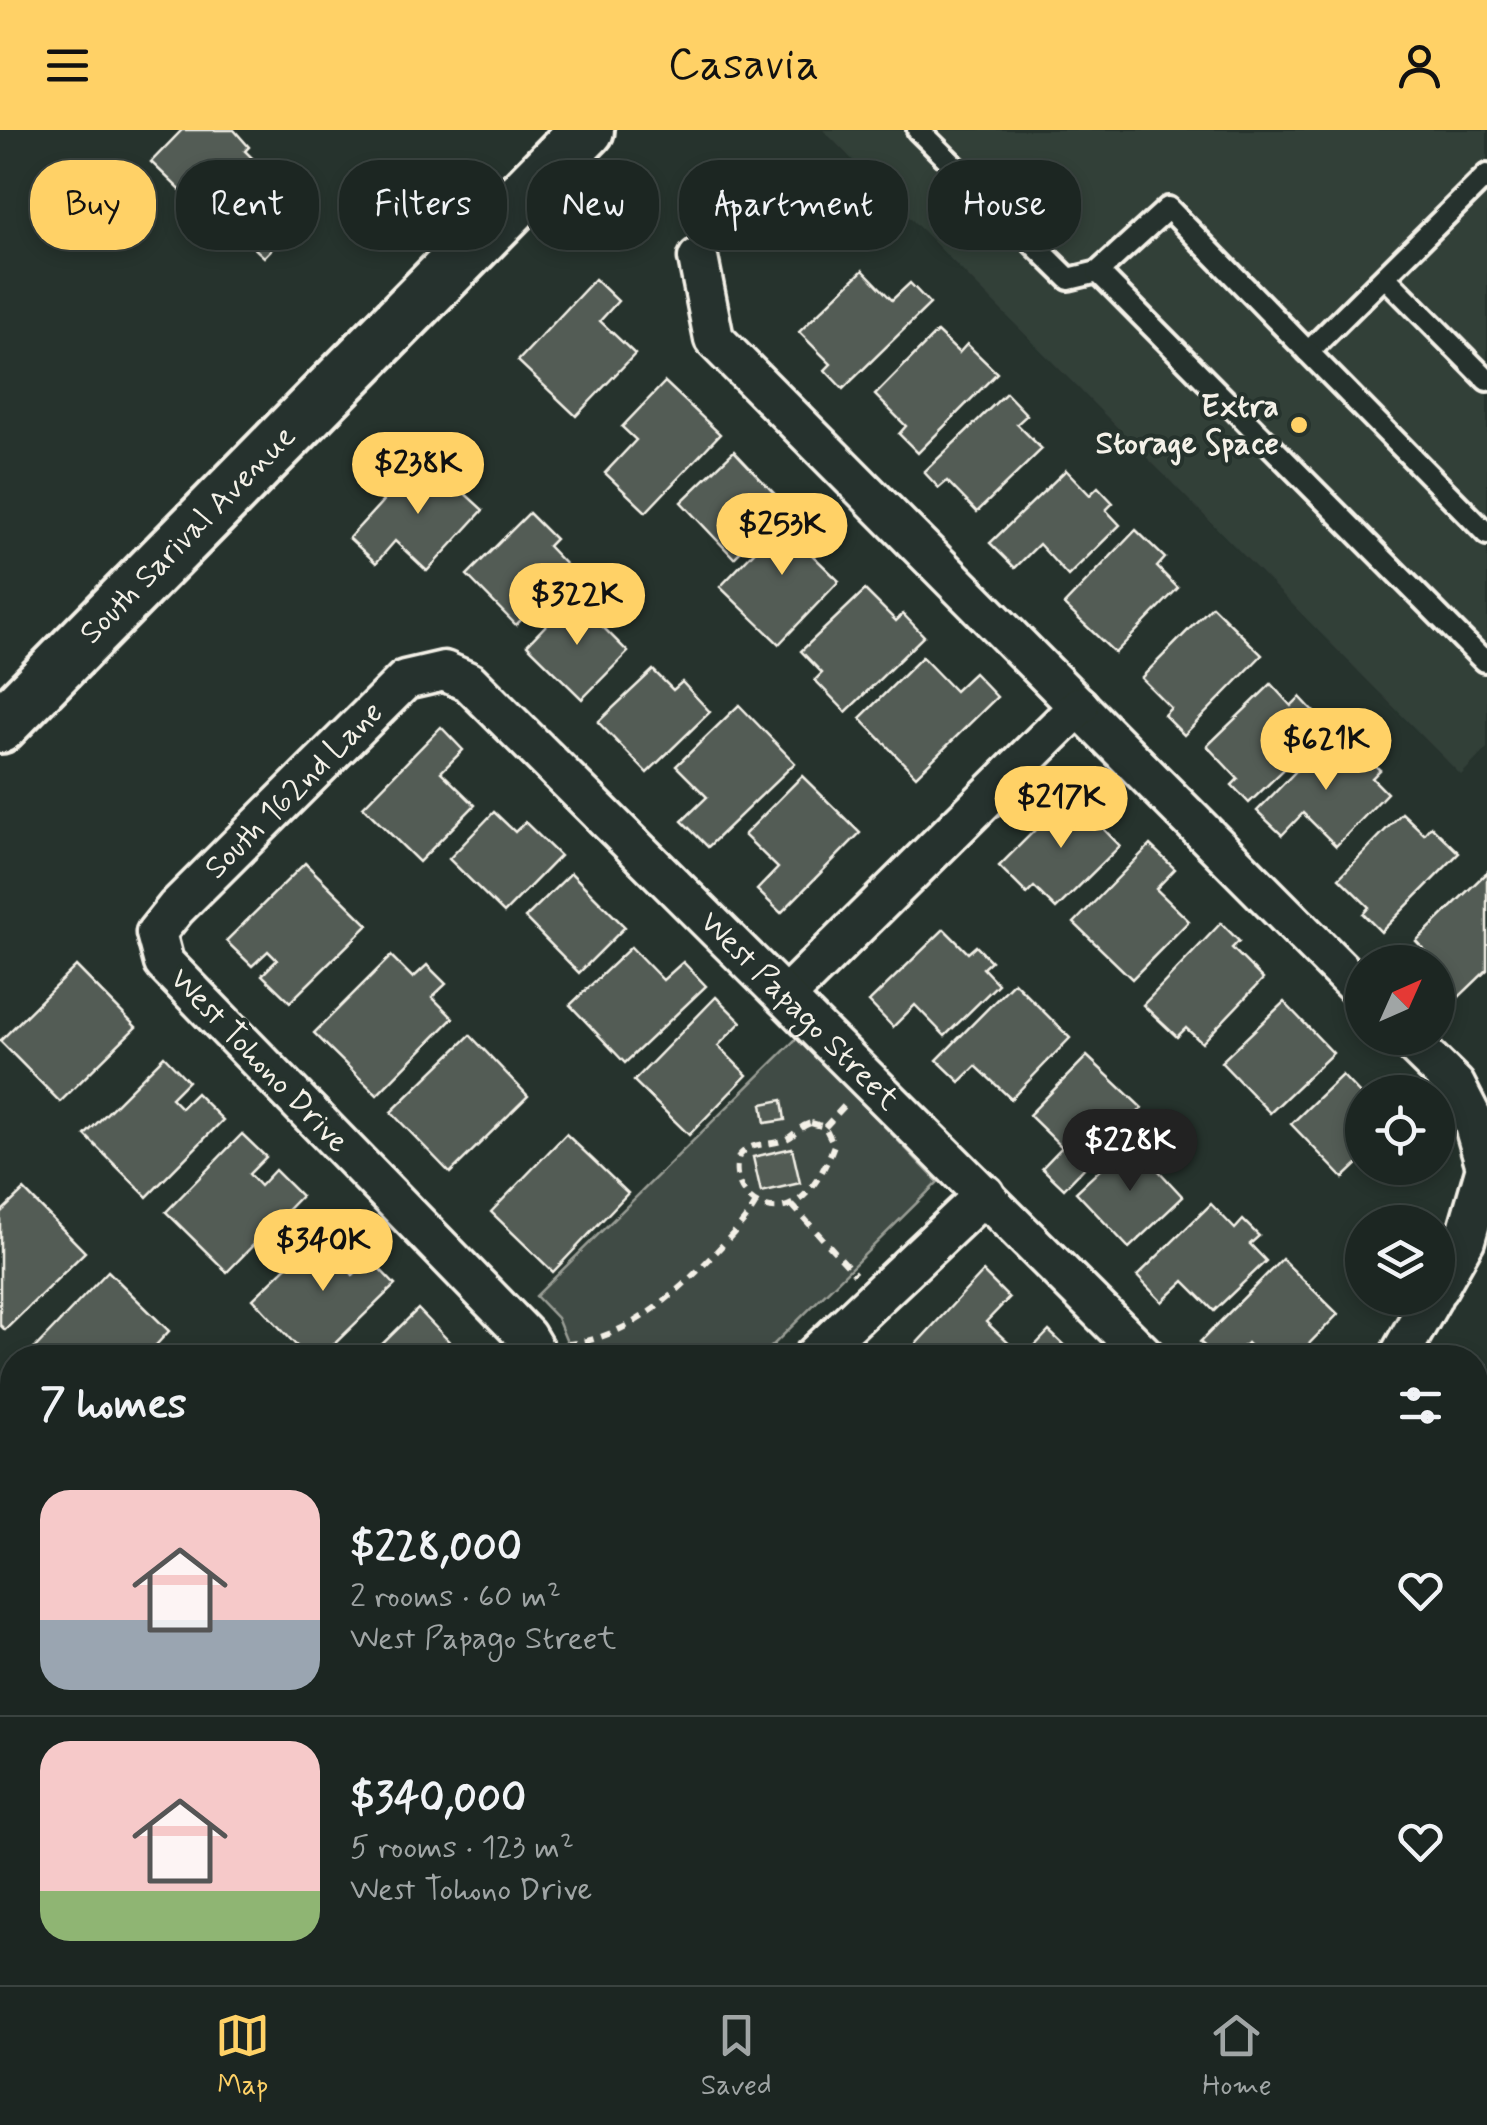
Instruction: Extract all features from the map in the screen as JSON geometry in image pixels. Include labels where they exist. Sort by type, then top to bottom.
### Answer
[{"type":"main road","name":"South Sarival Avenue","points":[[0,726],[587,130]]},
{"type":"street","points":[[698,258],[714,339],[1345,975]]},
{"type":"street","name":"South 162nd Lane","points":[[156,933],[176,908],[405,680],[444,671]]},
{"type":"street","name":"West Papago Street","points":[[444,671],[469,682],[1134,1345]]},
{"type":"street","points":[[785,997],[1079,706]]},
{"type":"street","name":"West Tohono Drive","points":[[156,933],[164,963],[526,1336],[541,1345]]},
{"type":"street","points":[[1424,1055],[1455,1086],[1472,1118],[1486,1167],[1466,1240],[1455,1259]]},
{"type":"street","points":[[826,1345],[984,1194]]},
{"type":"street","points":[[1405,1345],[1422,1315]]},
{"type":"lane","points":[[918,130],[1069,280],[1098,272],[1168,208],[1487,534]]},
{"type":"lane","points":[[1308,352],[1487,175]]},
{"type":"lane","points":[[1098,272],[1484,661],[1487,658]]},
{"type":"lane","points":[[1385,276],[1487,380]]},
{"type":"path","points":[[804,1124],[825,1126],[834,1145],[812,1186],[792,1205],[779,1208],[756,1204],[735,1177],[739,1156],[755,1144],[785,1140],[804,1124]]},
{"type":"path","points":[[574,1345],[615,1332],[666,1300],[726,1242],[756,1204]]},
{"type":"path","points":[[792,1205],[876,1297]]},
{"type":"shaded area","points":[[823,130],[1487,130],[1487,748],[1461,775],[942,250],[1081,250],[1081,160],[928,160],[928,236],[908,216],[908,160],[853,160]]},
{"type":"shaded area","points":[[798,1037],[938,1182],[773,1345],[568,1345],[557,1318],[536,1296]]},
{"type":"building","points":[[182,130],[234,130],[254,160],[176,160],[176,186],[153,160]]},
{"type":"building","points":[[863,270],[892,300],[910,283],[930,304],[843,389],[825,370],[831,364],[799,332]]},
{"type":"building","points":[[595,279],[618,301],[600,321],[635,354],[576,416],[518,361]]},
{"type":"building","points":[[937,332],[959,353],[967,344],[997,373],[918,453],[899,434],[906,426],[875,395]]},
{"type":"building","points":[[665,382],[720,434],[646,512],[605,473],[636,440],[622,427]]},
{"type":"building","points":[[1006,393],[1027,415],[1017,424],[1042,449],[977,512],[947,481],[939,488],[924,472]]},
{"type":"building","points":[[734,451],[787,507],[734,558],[681,502]]},
{"type":"building","points":[[424,456],[483,510],[427,571],[395,541],[376,563],[349,538]]},
{"type":"building","points":[[1066,470],[1090,495],[1098,487],[1113,503],[1106,510],[1120,525],[1068,576],[1039,544],[1015,568],[990,543]]},
{"type":"building","points":[[798,506],[823,530],[805,548],[839,581],[779,644],[720,587]]},
{"type":"building","points":[[529,513],[555,539],[548,546],[571,570],[516,625],[467,575]]},
{"type":"building","points":[[1136,530],[1165,558],[1157,567],[1178,588],[1115,653],[1064,605]]},
{"type":"building","points":[[865,590],[896,621],[903,614],[924,636],[846,712],[815,680],[822,673],[801,651]]},
{"type":"building","points":[[573,597],[628,652],[582,699],[527,645]]},
{"type":"building","points":[[1212,606],[1262,655],[1184,735],[1164,715],[1171,708],[1141,678]]},
{"type":"building","points":[[922,657],[955,691],[974,673],[997,697],[916,776],[860,718]]},
{"type":"building","points":[[653,670],[673,690],[682,682],[710,712],[647,773],[598,722]]},
{"type":"building","points":[[1271,684],[1291,706],[1300,697],[1328,727],[1249,803],[1232,785],[1238,779],[1207,746]]},
{"type":"building","points":[[739,705],[795,763],[708,847],[682,821],[707,797],[676,766]]},
{"type":"building","points":[[441,727],[463,750],[441,772],[475,805],[419,862],[363,807]]},
{"type":"building","points":[[1330,736],[1356,761],[1363,754],[1380,770],[1372,778],[1387,793],[1336,846],[1303,813],[1282,835],[1257,811]]},
{"type":"building","points":[[802,776],[860,833],[781,913],[757,890],[778,868],[744,835]]},
{"type":"building","points":[[1078,787],[1097,806],[1089,814],[1120,846],[1056,909],[1034,887],[1027,894],[999,866]]},
{"type":"building","points":[[494,812],[515,832],[525,822],[560,856],[504,913],[449,859]]},
{"type":"building","points":[[1402,813],[1424,834],[1431,826],[1459,853],[1381,932],[1363,914],[1369,907],[1339,878]]},
{"type":"building","points":[[1150,845],[1175,869],[1156,889],[1189,921],[1132,979],[1074,923]]},
{"type":"building","points":[[305,863],[368,925],[290,1002],[262,975],[277,960],[268,951],[252,966],[226,941]]},
{"type":"building","points":[[1487,872],[1487,970],[1459,997],[1455,993],[1455,945],[1420,945],[1416,941]]},
{"type":"building","points":[[571,873],[625,927],[579,973],[525,918]]},
{"type":"building","points":[[1221,923],[1239,941],[1232,948],[1263,979],[1202,1043],[1186,1028],[1177,1037],[1143,1005]]},
{"type":"building","points":[[944,929],[968,953],[976,946],[991,961],[983,968],[998,984],[945,1036],[915,1005],[893,1027],[869,1002]]},
{"type":"building","points":[[631,947],[663,980],[683,962],[706,986],[625,1063],[570,1005]]},
{"type":"building","points":[[391,956],[413,978],[427,965],[446,984],[432,997],[453,1018],[377,1095],[314,1033]]},
{"type":"building","points":[[76,966],[136,1027],[60,1102],[0,1041]]},
{"type":"building","points":[[1014,982],[1070,1038],[1011,1099],[976,1066],[960,1082],[937,1060]]},
{"type":"building","points":[[716,997],[741,1022],[718,1046],[747,1075],[689,1135],[634,1081]]},
{"type":"building","points":[[1284,1002],[1333,1053],[1270,1113],[1221,1062]]},
{"type":"building","points":[[470,1035],[528,1096],[450,1173],[391,1112]]},
{"type":"building","points":[[164,1056],[188,1081],[171,1098],[181,1108],[196,1093],[223,1120],[147,1197],[85,1135]]},
{"type":"building","points":[[1087,1056],[1142,1108],[1064,1189],[1042,1168],[1062,1147],[1029,1115]]},
{"type":"building","points":[[1342,1075],[1345,1176],[1343,1178],[1291,1124]]},
{"type":"building","points":[[782,1100],[785,1120],[765,1123],[762,1104]]},
{"type":"building","points":[[242,1134],[266,1157],[249,1174],[260,1186],[275,1170],[301,1196],[227,1272],[166,1212]]},
{"type":"building","points":[[566,1134],[628,1193],[553,1272],[491,1212]]},
{"type":"building","points":[[1131,1141],[1183,1197],[1129,1248],[1076,1192]]},
{"type":"building","points":[[792,1148],[800,1183],[761,1192],[753,1157]]},
{"type":"building","points":[[24,1190],[85,1252],[5,1330],[0,1325],[0,1213]]},
{"type":"building","points":[[1211,1204],[1235,1229],[1243,1220],[1259,1236],[1250,1244],[1266,1261],[1214,1311],[1184,1281],[1162,1302],[1137,1276]]},
{"type":"building","points":[[332,1223],[359,1252],[345,1266],[353,1275],[370,1259],[395,1285],[333,1345],[296,1345],[253,1299]]},
{"type":"building","points":[[1282,1259],[1338,1314],[1308,1345],[1200,1342]]},
{"type":"building","points":[[108,1271],[169,1331],[156,1345],[38,1345]]},
{"type":"building","points":[[983,1272],[1009,1298],[986,1322],[1011,1345],[915,1345]]},
{"type":"building","points":[[418,1309],[453,1345],[381,1345]]},
{"type":"building","points":[[1049,1331],[1064,1345],[1036,1345]]},
{"type":"place","name":"Extra Storage Space","points":[[1299,425]]}]
